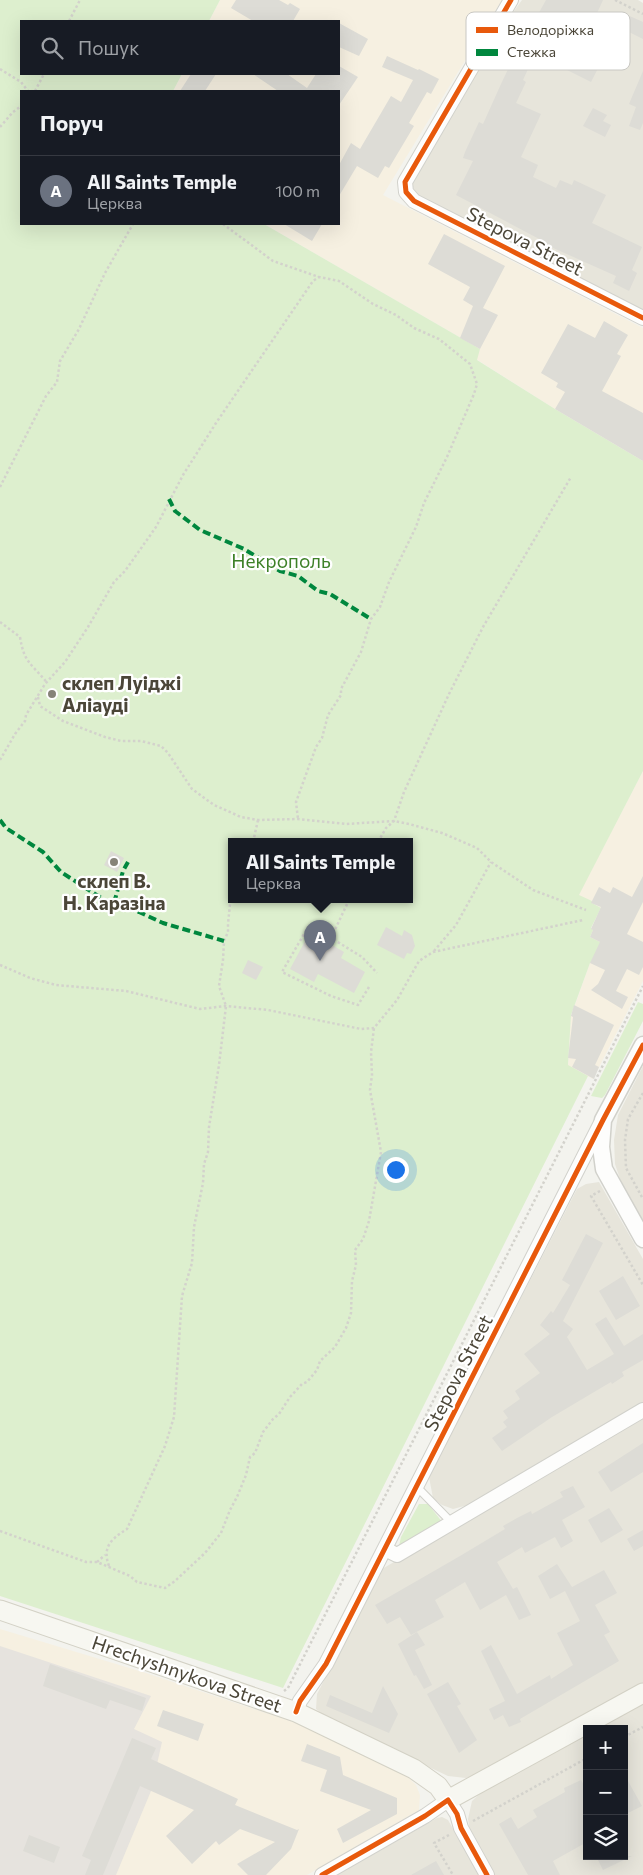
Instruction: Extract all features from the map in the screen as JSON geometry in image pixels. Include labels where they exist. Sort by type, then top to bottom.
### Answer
[{"type":"main road","name":"Hrechyshnykova Street","points":[[0,1610],[296,1712],[414,1770],[438,1786],[448,1800]]},
{"type":"main road","points":[[448,1800],[643,1693]]},
{"type":"street","name":"Stepova Street","points":[[504,12],[511,0]]},
{"type":"street","name":"Stepova Street","points":[[471,70],[406,182],[406,192],[414,201],[643,318]]},
{"type":"street","name":"Stepova Street","points":[[296,1712],[300,1701],[326,1664],[643,1045]]},
{"type":"street","points":[[603,1120],[601,1146],[604,1169],[643,1239]]},
{"type":"street","points":[[385,1549],[397,1556],[643,1410]]},
{"type":"street","points":[[322,1875],[425,1816],[448,1800]]},
{"type":"street","name":"Hrechyshnykova Street","points":[[448,1800],[457,1814],[461,1828],[487,1875]]},
{"type":"lane","points":[[417,1487],[453,1524]]},
{"type":"path","points":[[70,20],[80,0]]},
{"type":"path","points":[[615,0],[643,14]]},
{"type":"path","points":[[0,69],[21,82],[27,90]]},
{"type":"path","points":[[36,90],[43,75]]},
{"type":"path","points":[[0,127],[20,107]]},
{"type":"path","points":[[0,487],[46,396],[57,382],[60,361],[79,329],[105,272],[131,225]]},
{"type":"path","points":[[224,225],[274,261],[318,277],[339,281],[414,328],[439,339],[470,364],[477,384],[447,457],[424,503],[416,527],[389,582],[380,607],[371,619],[361,652],[341,689],[341,695],[328,715],[322,738],[316,747],[296,802],[298,819]]},
{"type":"path","points":[[0,760],[46,684],[65,662],[88,627],[114,582],[126,571],[156,527],[183,475],[244,380],[313,281],[318,277]]},
{"type":"path","points":[[380,838],[386,828],[394,821],[404,792],[448,694],[483,628],[571,477]]},
{"type":"path","points":[[0,622],[20,637],[22,652],[27,662],[45,680],[46,684]]},
{"type":"path","points":[[38,697],[40,706],[64,721],[121,741],[140,741],[161,746],[168,752],[192,789],[228,812],[258,820],[298,819],[354,824],[394,821],[442,833],[478,848],[490,862],[533,890],[586,910]]},
{"type":"path","points":[[254,838],[258,820]]},
{"type":"path","points":[[0,1531],[86,1562],[97,1562],[109,1566],[137,1582],[165,1588],[176,1581],[205,1553],[221,1533],[246,1475],[250,1457],[255,1453],[266,1427],[279,1414],[296,1390],[307,1382],[317,1370],[320,1361],[335,1347],[346,1328],[351,1313],[352,1280],[356,1265],[355,1250],[363,1239],[369,1220],[381,1152],[370,1090],[374,1028],[397,1000],[419,961],[433,952],[456,925],[490,862]]},
{"type":"path","points":[[97,1562],[106,1555],[110,1543],[127,1529],[165,1446],[174,1417],[182,1296],[192,1263],[194,1227],[203,1182],[204,1164],[208,1152],[209,1126],[214,1102],[226,1006],[219,986],[224,941],[228,932],[230,903]]},
{"type":"path","points":[[331,938],[348,903]]},
{"type":"path","points":[[433,952],[583,920]]},
{"type":"path","points":[[369,987],[358,1005],[331,996],[282,972],[308,927],[315,928],[362,956],[377,973]]},
{"type":"path","points":[[0,965],[30,978],[56,985],[126,991],[200,1009],[226,1006],[268,1010],[361,1029],[374,1028]]},
{"type":"path","points":[[282,1692],[288,1688],[643,986]]},
{"type":"path","points":[[643,1093],[628,1119],[625,1140],[626,1168],[643,1199]]},
{"type":"path","points":[[626,1168],[612,1184],[591,1196],[643,1285]]},
{"type":"path","points":[[106,1555],[109,1566]]},
{"type":"path","points":[[628,1735],[643,1727]]},
{"type":"path","points":[[452,1875],[434,1843],[583,1760]]},
{"type":"shaded area","points":[[220,0],[502,0],[495,12],[466,12],[466,59],[383,195],[643,328],[643,461],[476,359],[480,349],[266,225],[340,225],[340,90],[174,90],[181,75],[340,75],[340,20],[210,20]]},
{"type":"shaded area","points":[[522,0],[638,0],[643,3],[643,310],[419,196],[414,191],[412,182],[478,70],[630,70],[630,12],[513,12]]},
{"type":"shaded area","points":[[643,771],[643,981],[593,1079],[568,1066],[571,1016],[590,963],[591,929],[601,908],[592,903],[592,901],[578,896]]},
{"type":"shaded area","points":[[643,1066],[643,1221],[622,1185],[615,1164],[614,1140],[618,1115]]},
{"type":"shaded area","points":[[599,1182],[643,1259],[643,1404],[468,1505],[453,1509],[442,1505],[433,1498],[429,1477],[577,1189],[586,1184]]},
{"type":"shaded area","points":[[643,1417],[643,1683],[480,1773],[466,1778],[448,1776],[329,1720],[316,1709],[317,1694],[382,1569]]},
{"type":"shaded area","points":[[0,1629],[146,1673],[308,1727],[406,1775],[416,1785],[420,1795],[419,1810],[307,1875],[0,1875]]},
{"type":"shaded area","points":[[0,1646],[151,1696],[134,1729],[162,1742],[151,1791],[116,1875],[0,1875]]},
{"type":"shaded area","points":[[643,1704],[643,1875],[494,1875],[470,1833],[468,1819],[472,1801],[484,1790],[583,1736],[583,1860],[628,1860],[628,1725],[604,1725]]},
{"type":"shaded area","points":[[442,1817],[448,1820],[479,1875],[337,1875],[437,1818]]},
{"type":"green space","name":"Некрополь","points":[[0,0],[220,0],[210,20],[20,20],[20,75],[181,75],[174,90],[20,90],[20,225],[266,225],[480,349],[477,360],[643,461],[643,771],[579,895],[601,908],[591,928],[593,930],[590,937],[614,949],[590,963],[571,1015],[568,1065],[588,1076],[283,1688],[0,1596]]},
{"type":"green space","points":[[638,1002],[643,1004],[643,1021],[605,1095],[602,1098],[591,1096]]},
{"type":"green space","points":[[419,1504],[428,1504],[443,1523],[399,1546],[401,1537]]},
{"type":"building","points":[[236,0],[279,0],[288,5],[290,3],[300,9],[294,20],[251,20],[231,8]]},
{"type":"building","points":[[546,0],[603,0],[598,12],[539,12]]},
{"type":"building","points":[[630,16],[643,22],[643,39],[630,32]]},
{"type":"building","points":[[340,24],[368,39],[359,56],[340,47]]},
{"type":"building","points":[[387,56],[439,79],[431,94],[427,92],[409,123],[414,126],[389,168],[385,166],[378,178],[357,166],[340,194],[340,163],[351,143],[360,149],[391,96],[401,102],[413,80],[382,67]]},
{"type":"building","points":[[340,67],[358,77],[340,104],[340,90],[277,90],[254,75],[288,75],[307,88],[315,75],[340,75]]},
{"type":"building","points":[[508,70],[528,70],[523,80],[526,82],[516,103],[541,114],[521,157],[538,165],[533,177],[556,188],[560,180],[572,185],[574,180],[606,195],[592,223],[642,247],[632,270],[637,273],[629,291],[613,283],[616,276],[542,243],[543,241],[456,195],[473,161],[463,158],[465,152],[479,122],[483,124]]},
{"type":"building","points":[[567,70],[597,70],[591,82]]},
{"type":"building","points":[[643,71],[643,123],[640,130],[629,126],[636,107],[629,104]]},
{"type":"building","points":[[190,75],[215,75],[206,90],[181,90]]},
{"type":"building","points":[[593,108],[607,115],[603,121],[611,125],[605,137],[583,126]]},
{"type":"building","points":[[286,225],[321,225],[312,241]]},
{"type":"building","points":[[444,234],[505,266],[483,308],[498,315],[480,349],[460,338],[473,306],[463,300],[470,287],[428,264]]},
{"type":"building","points":[[604,321],[628,335],[617,354],[621,356],[602,391],[643,413],[643,461],[555,409],[565,392],[556,387],[558,383],[541,373],[568,324],[595,338]]},
{"type":"building","name":"склеп В. Н. Каразіна","points":[[111,851],[124,858],[117,872],[104,865]]},
{"type":"building","points":[[643,876],[643,902],[627,934],[643,942],[643,967],[639,975],[627,969],[616,991],[628,997],[622,1009],[591,990],[598,984],[605,970],[590,963],[600,942],[590,937],[593,930],[591,929],[601,907],[591,903],[599,887],[610,893],[613,887],[632,897]]},
{"type":"building","points":[[386,927],[402,936],[404,930],[412,935],[415,946],[411,954],[407,953],[404,959],[377,945]]},
{"type":"building","points":[[310,932],[344,952],[341,958],[365,972],[354,993],[318,974],[314,982],[290,969]]},
{"type":"building","points":[[248,960],[263,967],[256,980],[242,973]]},
{"type":"building","points":[[574,1005],[614,1025],[595,1065],[599,1067],[594,1079],[572,1067],[576,1059],[568,1058],[573,1017],[571,1016]]},
{"type":"building","points":[[586,1234],[603,1243],[563,1321],[573,1329],[567,1337],[587,1370],[614,1354],[595,1324],[606,1317],[624,1346],[643,1334],[643,1360],[622,1372],[624,1376],[612,1384],[611,1382],[552,1417],[502,1451],[492,1438],[507,1427],[503,1422],[508,1418],[503,1411],[520,1399],[515,1391],[540,1373],[524,1354],[550,1334],[540,1325],[551,1311],[553,1313],[570,1285],[562,1280]]},
{"type":"building","points":[[623,1276],[640,1306],[616,1320],[599,1291]]},
{"type":"building","points":[[643,1443],[643,1472],[611,1492],[598,1472]]},
{"type":"building","points":[[573,1486],[585,1507],[562,1520],[573,1541],[561,1548],[555,1537],[525,1553],[522,1547],[497,1562],[513,1589],[517,1587],[531,1615],[519,1620],[506,1595],[480,1610],[465,1582],[435,1600],[444,1617],[411,1635],[400,1617],[387,1624],[375,1605],[505,1529],[503,1526],[531,1511],[532,1514],[563,1497],[560,1492]]},
{"type":"building","points":[[609,1508],[623,1530],[601,1543],[588,1520]]},
{"type":"building","points":[[643,1530],[643,1546],[634,1551],[627,1539]]},
{"type":"building","points":[[557,1564],[572,1587],[604,1570],[617,1593],[595,1605],[610,1632],[604,1635],[619,1661],[520,1719],[521,1722],[509,1727],[503,1715],[494,1720],[489,1709],[505,1701],[481,1651],[491,1645],[517,1694],[550,1675],[551,1679],[573,1665],[557,1633],[580,1621],[565,1591],[550,1599],[538,1576]]},
{"type":"building","points":[[417,1632],[425,1645],[415,1650],[432,1685],[424,1689],[416,1675],[414,1676],[398,1644]]},
{"type":"building","points":[[50,1664],[146,1698],[142,1711],[110,1700],[106,1709],[43,1686]]},
{"type":"building","points":[[448,1682],[461,1704],[457,1706],[477,1740],[459,1753],[427,1694]]},
{"type":"building","points":[[383,1686],[398,1714],[389,1733],[326,1706],[330,1695],[372,1713]]},
{"type":"building","points":[[163,1710],[204,1724],[198,1741],[157,1726]]},
{"type":"building","points":[[132,1738],[156,1748],[151,1759],[238,1799],[235,1805],[297,1830],[299,1829],[291,1849],[266,1875],[248,1875],[237,1864],[275,1842],[240,1829],[219,1845],[216,1841],[192,1864],[166,1836],[194,1810],[140,1786],[103,1875],[85,1875],[91,1860],[82,1856]]},
{"type":"building","points":[[307,1744],[340,1757],[343,1775],[397,1798],[397,1814],[343,1843],[337,1829],[371,1810],[320,1791],[327,1770],[301,1761]]},
{"type":"building","points":[[581,1780],[583,1784],[583,1844],[553,1861],[560,1875],[528,1875],[499,1824],[511,1817],[518,1829],[537,1817],[533,1810],[565,1792],[564,1788]]},
{"type":"building","points":[[628,1781],[642,1806],[628,1813]]},
{"type":"building","points":[[29,1835],[60,1847],[54,1863],[23,1851]]},
{"type":"building","points":[[598,1860],[624,1860],[603,1870]]},
{"type":"building","points":[[436,1861],[444,1875],[411,1875]]},
{"type":"marked path","points":[[169,499],[175,511],[200,530],[244,549],[280,571],[298,576],[318,591],[330,594],[371,619]]},
{"type":"marked path","points":[[0,820],[6,828],[43,852],[61,872],[106,901],[139,912],[163,923],[224,941]]},
{"type":"marked path","points":[[114,903],[123,871],[128,862]]},
{"type":"cycle path","points":[[504,12],[511,0]]},
{"type":"cycle path","points":[[470,70],[405,182],[406,192],[414,201],[643,318]]},
{"type":"cycle path","points":[[296,1712],[300,1701],[326,1664],[643,1045]]},
{"type":"cycle path","points":[[322,1875],[425,1816],[448,1800],[457,1814],[461,1828],[487,1875]]},
{"type":"place","name":"склеп Луіджі Аліауді","points":[[52,694]]},
{"type":"place","name":"склеп В. Н. Каразіна","points":[[114,862]]},
{"type":"place","name":"All Saints Temple","points":[[320,961]]}]
